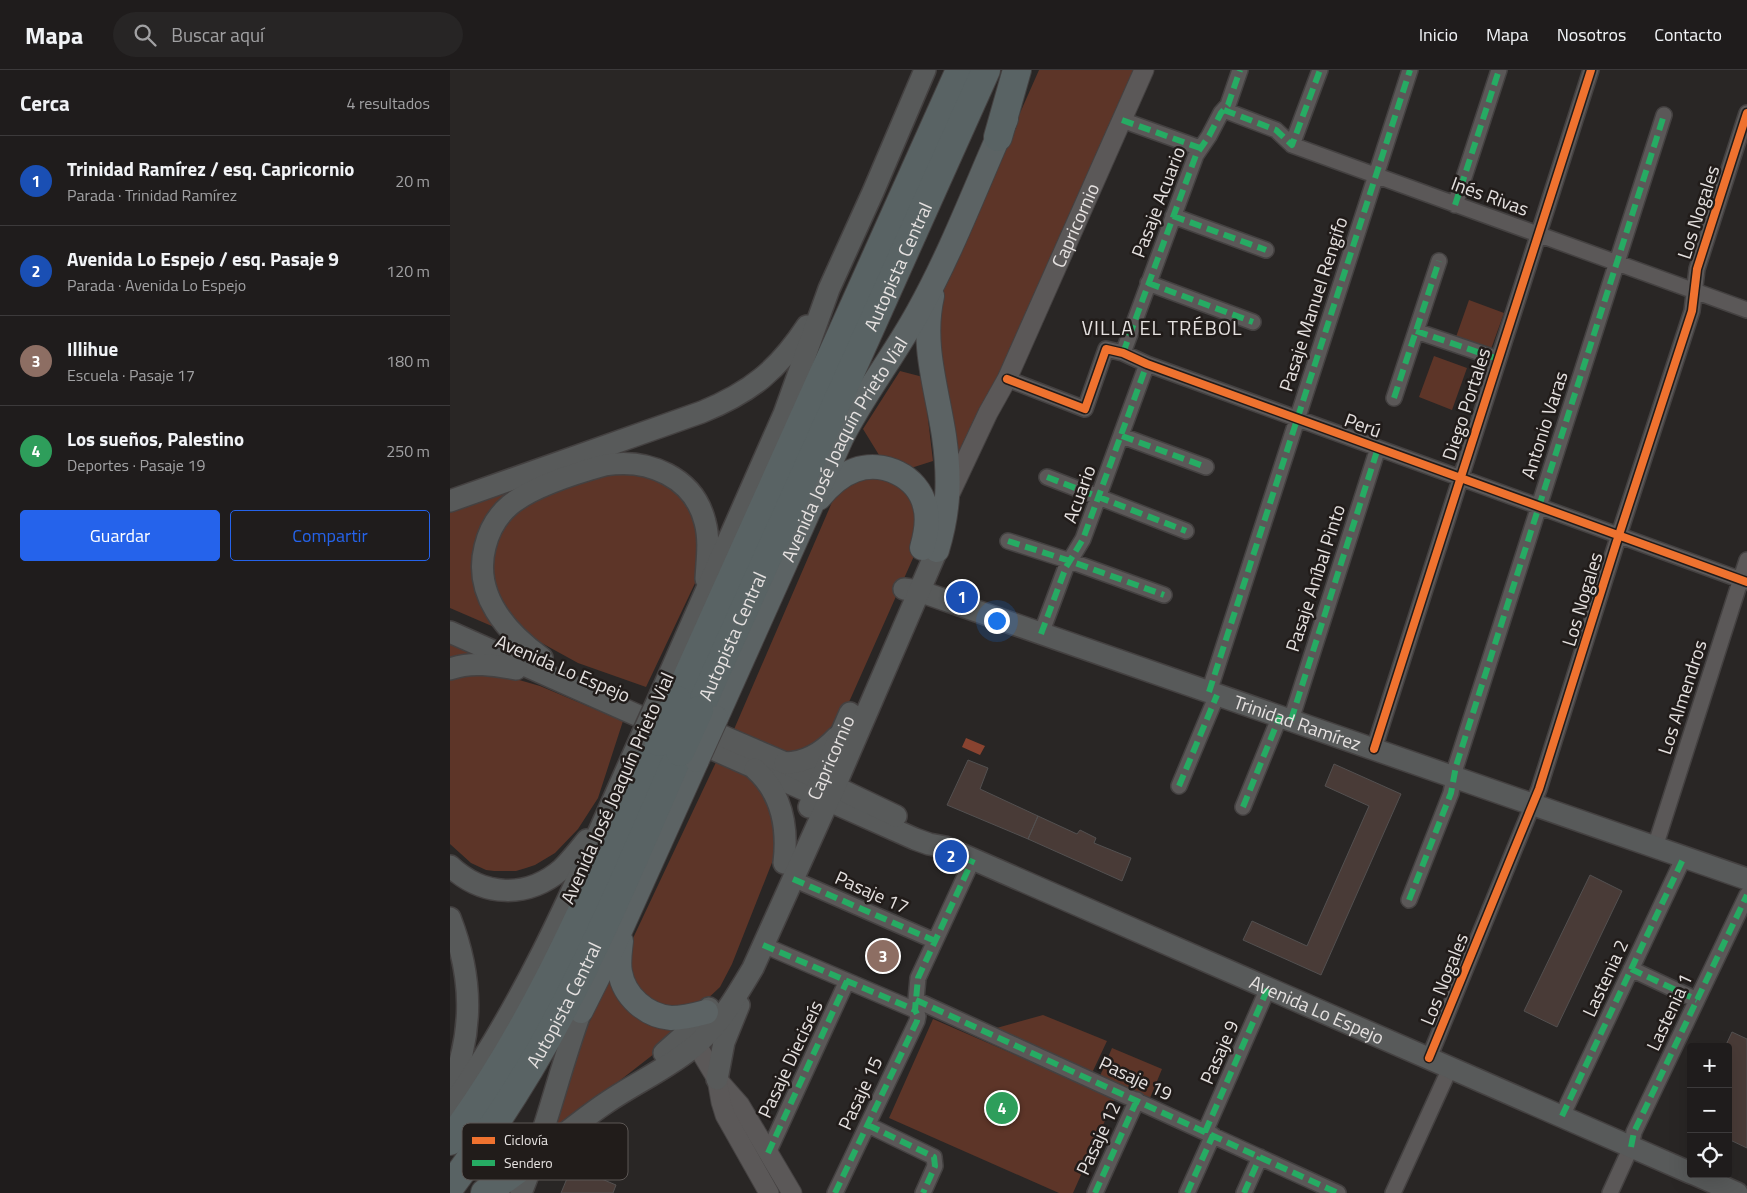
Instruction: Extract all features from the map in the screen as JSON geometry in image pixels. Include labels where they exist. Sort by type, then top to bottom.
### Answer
[{"type":"highway","name":"Autopista Central","points":[[495,1123],[515,1093],[558,1018],[601,931],[670,747],[960,70]]},
{"type":"highway","name":"Autopista Central","points":[[688,705],[986,70]]},
{"type":"highway","points":[[998,137],[1017,70]]},
{"type":"highway","name":"Autopista Central","points":[[462,1123],[500,1067],[539,1000],[670,747]]},
{"type":"highway","points":[[512,1123],[580,1011]]},
{"type":"highway","name":"Autopista Central","points":[[450,1141],[462,1123]]},
{"type":"highway","name":"Autopista Central","points":[[450,1187],[462,1170]]},
{"type":"highway","points":[[463,1193],[472,1180]]},
{"type":"highway","points":[[485,1193],[503,1180]]},
{"type":"main road","name":"Avenida José Joaquín Prieto Vial","points":[[688,705],[702,599],[784,414],[829,289],[873,192],[924,70]]},
{"type":"main road","name":"Avenida José Joaquín Prieto Vial","points":[[545,1123],[580,1011],[625,922],[670,747],[688,705],[809,511],[849,424],[907,331],[939,270],[1028,70]]},
{"type":"main road","points":[[929,549],[944,525],[948,499],[946,452],[930,366],[927,338],[930,305],[939,270]]},
{"type":"main road","points":[[450,501],[702,412],[738,395],[763,378],[784,358],[829,289]]},
{"type":"main road","points":[[542,666],[493,607],[483,583],[482,564],[486,540],[496,520],[502,512],[517,500],[538,488],[595,468],[616,463],[649,466],[676,478],[693,495],[705,521],[707,561],[702,599]]},
{"type":"main road","points":[[809,511],[823,492],[848,472],[864,467],[893,470],[909,480],[924,500],[929,549]]},
{"type":"main road","name":"Capricornio","points":[[607,1102],[625,1084],[672,1046],[706,1012],[725,988],[789,871],[929,549]]},
{"type":"main road","name":"Capricornio","points":[[825,790],[842,731],[912,590]]},
{"type":"main road","name":"Trinidad Ramírez","points":[[912,590],[1747,879]]},
{"type":"main road","name":"Avenida Lo Espejo","points":[[450,620],[542,666],[750,764],[825,790],[921,828],[934,836],[945,847],[1687,1172]]},
{"type":"main road","name":"Avenida Lo Espejo","points":[[450,632],[542,666],[785,763],[825,790]]},
{"type":"main road","points":[[450,669],[478,664],[505,667],[542,666]]},
{"type":"main road","points":[[785,763],[799,762],[825,750],[842,731]]},
{"type":"main road","name":"Avenida José Joaquín Prieto Vial","points":[[450,1108],[487,1053],[526,985],[609,809],[670,747]]},
{"type":"main road","points":[[750,764],[768,782],[780,805],[786,834],[789,871]]},
{"type":"main road","points":[[450,866],[473,884],[493,890],[514,891],[531,887],[550,878],[570,861],[609,809]]},
{"type":"main road","name":"Capricornio","points":[[579,1123],[607,1102],[657,1072],[696,1044],[727,1008],[753,968],[789,871]]},
{"type":"main road","points":[[450,918],[465,968],[468,1008],[464,1046],[450,1091]]},
{"type":"main road","points":[[625,922],[619,963],[622,981],[631,997],[645,1009],[662,1016],[680,1018],[706,1012]]},
{"type":"main road","points":[[717,1078],[724,1042],[753,968]]},
{"type":"main road","points":[[672,1046],[696,1044],[698,1030],[706,1012]]},
{"type":"main road","name":"Avenida Lo Espejo","points":[[1701,1178],[1737,1193]]},
{"type":"main road","name":"Avenida José Joaquín Prieto Vial","points":[[521,1193],[526,1180]]},
{"type":"street","name":"Capricornio","points":[[948,499],[988,413],[1007,379],[1144,70]]},
{"type":"street","name":"Pasaje Acuario","points":[[1123,353],[1200,148],[1210,136],[1224,110],[1240,70]]},
{"type":"street","points":[[1292,145],[1320,70]]},
{"type":"street","name":"Pasaje Manuel Rengifo","points":[[1179,786],[1213,693],[1297,419],[1410,70]]},
{"type":"street","points":[[1455,205],[1499,70]]},
{"type":"street","name":"Diego Portales","points":[[1374,749],[1591,70]]},
{"type":"street","name":"Inés Rivas","points":[[1224,110],[1276,130],[1292,145],[1747,310]]},
{"type":"street","name":"Los Nogales","points":[[1429,1058],[1534,804],[1692,311],[1696,269],[1747,112]]},
{"type":"street","name":"Antonio Varas","points":[[1409,900],[1451,793],[1456,766],[1618,264],[1664,115]]},
{"type":"street","points":[[1122,120],[1200,148]]},
{"type":"street","points":[[1173,216],[1266,250]]},
{"type":"street","points":[[1394,398],[1439,261]]},
{"type":"street","points":[[1148,283],[1254,322]]},
{"type":"street","points":[[1416,331],[1498,359]]},
{"type":"street","points":[[1007,379],[1085,408],[1106,349],[1123,353]]},
{"type":"street","name":"Perú","points":[[1123,353],[1147,364],[1744,581]]},
{"type":"street","name":"Acuario","points":[[1041,634],[1063,574],[1083,539],[1147,364]]},
{"type":"street","name":"Capricornio","points":[[929,549],[983,450],[1007,379]]},
{"type":"street","points":[[1122,436],[1206,467]]},
{"type":"street","name":"Pasaje Aníbal Pinto","points":[[1243,807],[1285,718],[1378,448]]},
{"type":"street","points":[[1046,477],[1186,531]]},
{"type":"street","points":[[1008,541],[1070,561],[1164,596]]},
{"type":"street","name":"Los Almendros","points":[[1655,847],[1744,581],[1747,560]]},
{"type":"street","name":"Lastenia 2","points":[[1562,1116],[1684,857]]},
{"type":"street","name":"Pasaje 15","points":[[834,1193],[868,1126],[917,1021],[918,978],[973,859]]},
{"type":"street","name":"Pasaje 17","points":[[789,871],[935,941]]},
{"type":"street","name":"Lastenia 1","points":[[1610,1193],[1631,1147],[1634,1132],[1747,895]]},
{"type":"street","name":"Pasaje 19","points":[[763,945],[847,981],[916,1005],[1138,1100],[1338,1193]]},
{"type":"street","points":[[1631,970],[1697,1000]]},
{"type":"street","name":"Pasaje Dieciseís","points":[[768,1153],[847,981]]},
{"type":"street","name":"Pasaje 9","points":[[1187,1193],[1209,1133],[1268,988]]},
{"type":"street","points":[[696,1044],[717,1078],[735,1097],[792,1193]]},
{"type":"street","points":[[1393,1193],[1450,1068]]},
{"type":"street","points":[[717,1078],[721,1102],[726,1115],[769,1193]]},
{"type":"street","name":"Pasaje 12","points":[[1095,1193],[1138,1100]]},
{"type":"street","points":[[868,1126],[934,1157],[935,1166],[923,1193]]},
{"type":"street","points":[[1244,1193],[1260,1157]]},
{"type":"shaded area","points":[[1039,70],[1137,70],[954,476],[935,305]]},
{"type":"shaded area","points":[[1469,300],[1504,313],[1491,349],[1456,337]]},
{"type":"shaded area","points":[[1434,356],[1467,368],[1452,410],[1419,397]]},
{"type":"shaded area","points":[[900,371],[923,377],[933,461],[911,468],[898,460],[879,455],[863,429]]},
{"type":"shaded area","points":[[625,469],[668,481],[698,519],[697,579],[646,687],[578,663],[527,635],[507,618],[489,567],[502,525],[535,497]]},
{"type":"shaded area","points":[[866,473],[907,484],[922,538],[837,729],[793,757],[732,734],[836,493]]},
{"type":"shaded area","points":[[531,480],[491,518],[494,627],[450,608],[450,504]]},
{"type":"shaded area","points":[[450,641],[480,655],[450,661]]},
{"type":"shaded area","points":[[460,674],[502,675],[540,686],[623,721],[598,798],[578,829],[555,853],[535,865],[516,871],[486,870],[471,863],[450,844],[450,678]]},
{"type":"shaded area","points":[[966,738],[985,746],[980,755],[962,747]]},
{"type":"shaded area","points":[[718,758],[760,782],[780,832],[773,860],[732,964],[720,987],[702,1004],[659,1010],[631,986],[626,953]]},
{"type":"shaded area","points":[[614,970],[686,1029],[565,1123],[551,1123],[570,1063]]},
{"type":"shaded area","points":[[1043,1015],[1107,1041],[1092,1073],[993,1029]]},
{"type":"shaded area","points":[[933,1019],[1115,1098],[1073,1193],[1059,1193],[889,1118]]},
{"type":"shaded area","points":[[1112,1048],[1162,1069],[1150,1098],[1100,1076]]},
{"type":"building","points":[[968,760],[988,768],[980,789],[1038,816],[1028,839],[947,805]]},
{"type":"building","points":[[1334,764],[1401,794],[1321,975],[1243,940],[1252,921],[1307,946],[1369,806],[1325,786]]},
{"type":"building","points":[[1038,816],[1077,834],[1080,830],[1096,838],[1094,843],[1131,858],[1122,881],[1028,839]]},
{"type":"building","points":[[1590,875],[1622,891],[1557,1027],[1524,1011]]},
{"type":"building","points":[[1732,1032],[1747,1039],[1747,1148],[1732,1141],[1732,1043],[1727,1043]]},
{"type":"building","points":[[566,1180],[604,1180],[616,1185],[613,1193],[561,1193]]},
{"type":"marked path","points":[[1123,353],[1196,155],[1221,113],[1228,105],[1240,70]]},
{"type":"marked path","points":[[1224,110],[1276,130],[1292,145],[1320,70]]},
{"type":"marked path","points":[[1209,692],[1410,70]]},
{"type":"marked path","points":[[1455,205],[1499,70]]},
{"type":"marked path","points":[[1409,900],[1451,793],[1456,766],[1664,115]]},
{"type":"marked path","points":[[1122,120],[1200,148]]},
{"type":"marked path","points":[[1173,216],[1266,250]]},
{"type":"marked path","points":[[1394,398],[1439,261]]},
{"type":"marked path","points":[[1148,283],[1253,322]]},
{"type":"marked path","points":[[1416,331],[1498,359]]},
{"type":"marked path","points":[[1041,634],[1066,567],[1083,539],[1147,364]]},
{"type":"marked path","points":[[1122,436],[1206,467]]},
{"type":"marked path","points":[[1291,720],[1378,448]]},
{"type":"marked path","points":[[1047,477],[1186,531]]},
{"type":"marked path","points":[[1008,541],[1164,595]]},
{"type":"marked path","points":[[1179,786],[1217,695]]},
{"type":"marked path","points":[[1243,807],[1280,716]]},
{"type":"marked path","points":[[1562,1116],[1684,857]]},
{"type":"marked path","points":[[835,1193],[917,1021],[918,1016],[915,1010],[918,978],[973,859]]},
{"type":"marked path","points":[[793,879],[935,941]]},
{"type":"marked path","points":[[1631,1147],[1634,1132],[1747,895]]},
{"type":"marked path","points":[[763,945],[915,1010]]},
{"type":"marked path","points":[[1631,969],[1697,1000]]},
{"type":"marked path","points":[[768,1153],[847,981]]},
{"type":"marked path","points":[[1205,1132],[1268,988]]},
{"type":"marked path","points":[[916,1000],[1338,1193]]},
{"type":"marked path","points":[[1095,1193],[1137,1100]]},
{"type":"marked path","points":[[868,1125],[934,1157],[935,1166],[923,1193]]},
{"type":"marked path","points":[[1187,1193],[1213,1135]]},
{"type":"marked path","points":[[1244,1193],[1260,1157]]},
{"type":"cycle path","points":[[1374,749],[1591,70]]},
{"type":"cycle path","points":[[1429,1058],[1539,789],[1692,311],[1697,269],[1747,113]]},
{"type":"cycle path","points":[[1007,379],[1085,409],[1106,349],[1123,353],[1147,364],[1747,582]]},
{"type":"place","name":"Trinidad Ramírez / esq. Capricornio","points":[[962,597]]},
{"type":"place","name":"Avenida Lo Espejo / esq. Pasaje 9","points":[[951,856]]},
{"type":"place","name":"Illihue","points":[[883,956]]},
{"type":"place","name":"Los sueños, Palestino","points":[[1002,1108]]},
{"type":"district","name":"VILLA EL TRÉBOL","points":[[1162,328]]}]
